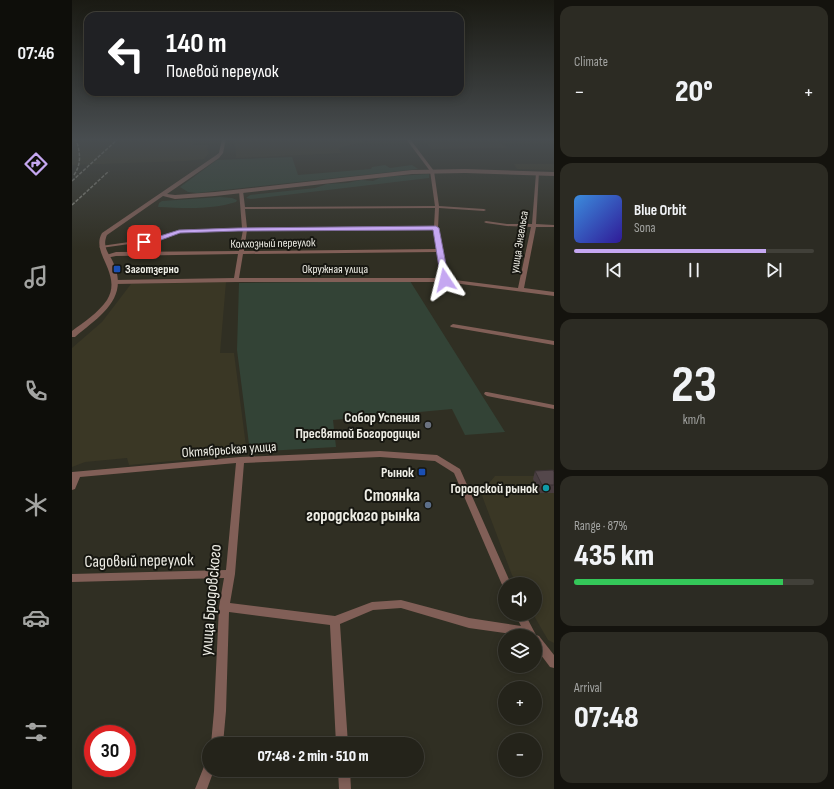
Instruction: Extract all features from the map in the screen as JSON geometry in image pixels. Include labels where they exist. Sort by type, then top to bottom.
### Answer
[{"type":"street","points":[[72,335],[106,306],[113,294],[115,282],[110,263],[101,247],[100,242],[104,234],[190,176]]},
{"type":"street","points":[[165,193],[167,196],[175,197],[378,176]]},
{"type":"street","points":[[433,176],[437,207],[436,228],[445,280]]},
{"type":"street","name":"улица Энгельса","points":[[521,289],[534,226],[538,176]]},
{"type":"street","points":[[175,186],[180,193]]},
{"type":"street","points":[[236,280],[242,254],[245,230],[241,191]]},
{"type":"street","points":[[165,193],[195,195]]},
{"type":"street","points":[[151,202],[195,195]]},
{"type":"street","points":[[243,208],[437,207],[484,210]]},
{"type":"street","points":[[486,222],[507,225],[554,226]]},
{"type":"street","points":[[101,247],[158,239],[179,232],[436,228]]},
{"type":"street","name":"Колхозный переулок","points":[[106,256],[116,254],[242,254],[440,250]]},
{"type":"street","name":"Окружная улица","points":[[115,282],[236,280],[445,280],[554,294]]},
{"type":"street","points":[[452,326],[554,343]]},
{"type":"street","points":[[487,394],[554,407]]},
{"type":"street","name":"Октябрьская улица","points":[[74,475],[240,460],[380,454],[436,458],[457,471],[503,577]]},
{"type":"street","name":"улица Бродовского","points":[[218,737],[224,607],[230,574],[240,460]]},
{"type":"street","points":[[72,487],[74,475]]},
{"type":"street","name":"Садовый переулок","points":[[72,578],[230,574]]},
{"type":"street","points":[[224,607],[335,621],[372,606],[401,604],[469,624],[498,630]]},
{"type":"street","points":[[335,621],[342,737]]},
{"type":"street","points":[[542,648],[554,663]]},
{"type":"street","points":[[201,789],[206,777]]},
{"type":"street","points":[[344,777],[345,789]]},
{"type":"shaded area","points":[[226,282],[220,353],[234,353],[247,454],[129,465],[127,458],[85,462],[72,467],[72,348],[102,322],[131,284]]},
{"type":"shaded area","name":"Городской рынок","points":[[495,476],[554,476],[554,643],[548,640],[537,621],[542,621],[542,577],[513,577],[481,493]]},
{"type":"green space","points":[[195,176],[355,176],[197,193],[188,192],[180,187]]},
{"type":"green space","points":[[429,176],[429,178],[251,199],[246,198],[250,195],[315,188],[327,184],[347,183],[361,180],[373,181],[382,177]]},
{"type":"green space","points":[[220,197],[237,200],[236,202],[227,205],[207,207],[158,207],[159,203],[162,201]]},
{"type":"green space","points":[[410,281],[505,432],[465,435],[452,409],[333,420],[336,447],[250,452],[237,350],[239,283]]},
{"type":"building","points":[[553,470],[554,485],[542,485],[535,471]]},
{"type":"railway","points":[[72,181],[78,176]]},
{"type":"railway","points":[[72,205],[104,176]]},
{"type":"place","name":"Заготзерно","points":[[117,269]]},
{"type":"place","name":"Собор Успения Пресвятой Богородицы","points":[[428,425]]},
{"type":"place","name":"Рынок","points":[[422,472]]},
{"type":"place","name":"Городской рынок","points":[[546,488]]},
{"type":"place","name":"Cтоянка городского рынка","points":[[428,505]]},
{"type":"route","points":[[144,242],[179,232],[238,229],[436,228],[445,280]]}]
